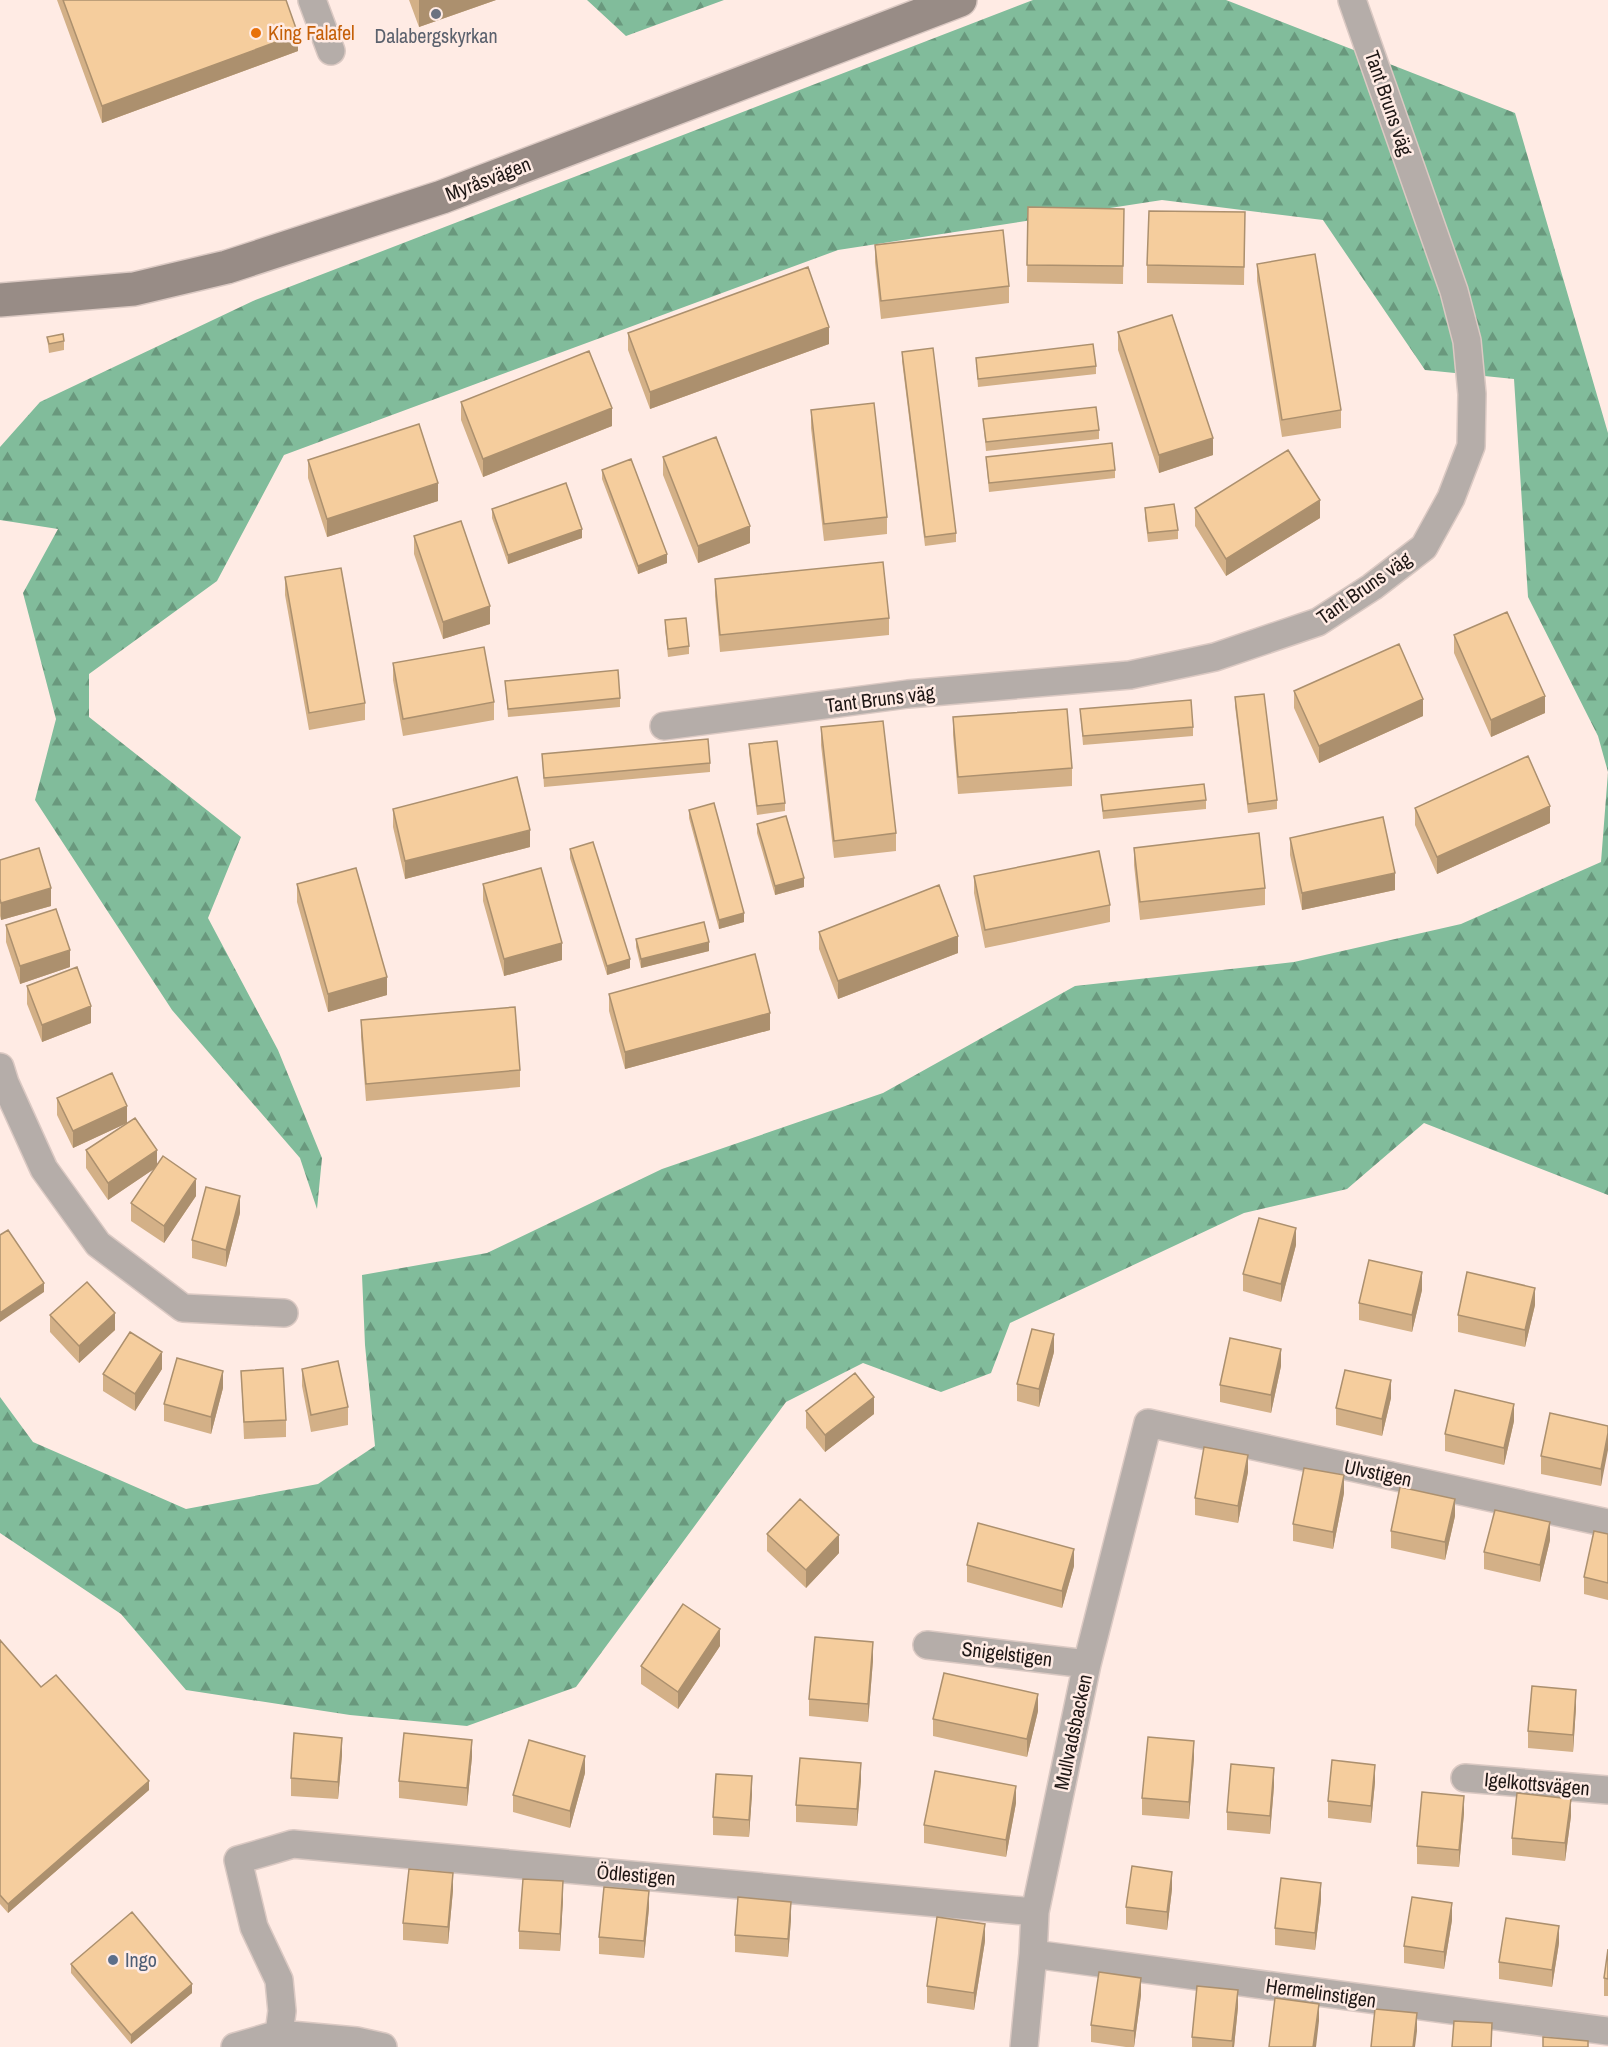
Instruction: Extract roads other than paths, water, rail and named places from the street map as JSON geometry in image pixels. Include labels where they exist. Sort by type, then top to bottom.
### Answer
[{"type":"street","points":[[312,0],[331,51]]},
{"type":"street","name":"Myråsvägen","points":[[0,300],[134,289],[226,267],[442,197],[960,0]]},
{"type":"street","name":"Tant Bruns väg","points":[[664,726],[908,694],[1130,675],[1215,657],[1318,622],[1372,587],[1424,547],[1451,498],[1471,447],[1472,393],[1467,341],[1454,291],[1353,0]]},
{"type":"street","points":[[0,1067],[44,1169],[98,1244],[183,1308],[284,1313]]},
{"type":"street","name":"Ulvstigen","points":[[1148,1423],[1608,1522]]},
{"type":"street","name":"Mullvadsbacken","points":[[1024,2047],[1035,1912],[1087,1664],[1148,1423]]},
{"type":"street","name":"Snigelstigen","points":[[927,1645],[1087,1664]]},
{"type":"street","name":"Igelkottsvägen","points":[[1465,1778],[1608,1790]]},
{"type":"street","name":"Ödlestigen","points":[[279,2034],[282,2011],[279,1980],[254,1926],[238,1860],[293,1844],[1035,1912]]},
{"type":"street","name":"Hermelinstigen","points":[[1033,1954],[1608,2031]]},
{"type":"street","points":[[235,2047],[279,2034],[356,2041],[382,2047]]},
{"type":"place","name":"Dalabergskyrkan","points":[[436,14]]},
{"type":"place","name":"King Falafel","points":[[256,33]]},
{"type":"place","name":"Ingo","points":[[113,1960]]}]
